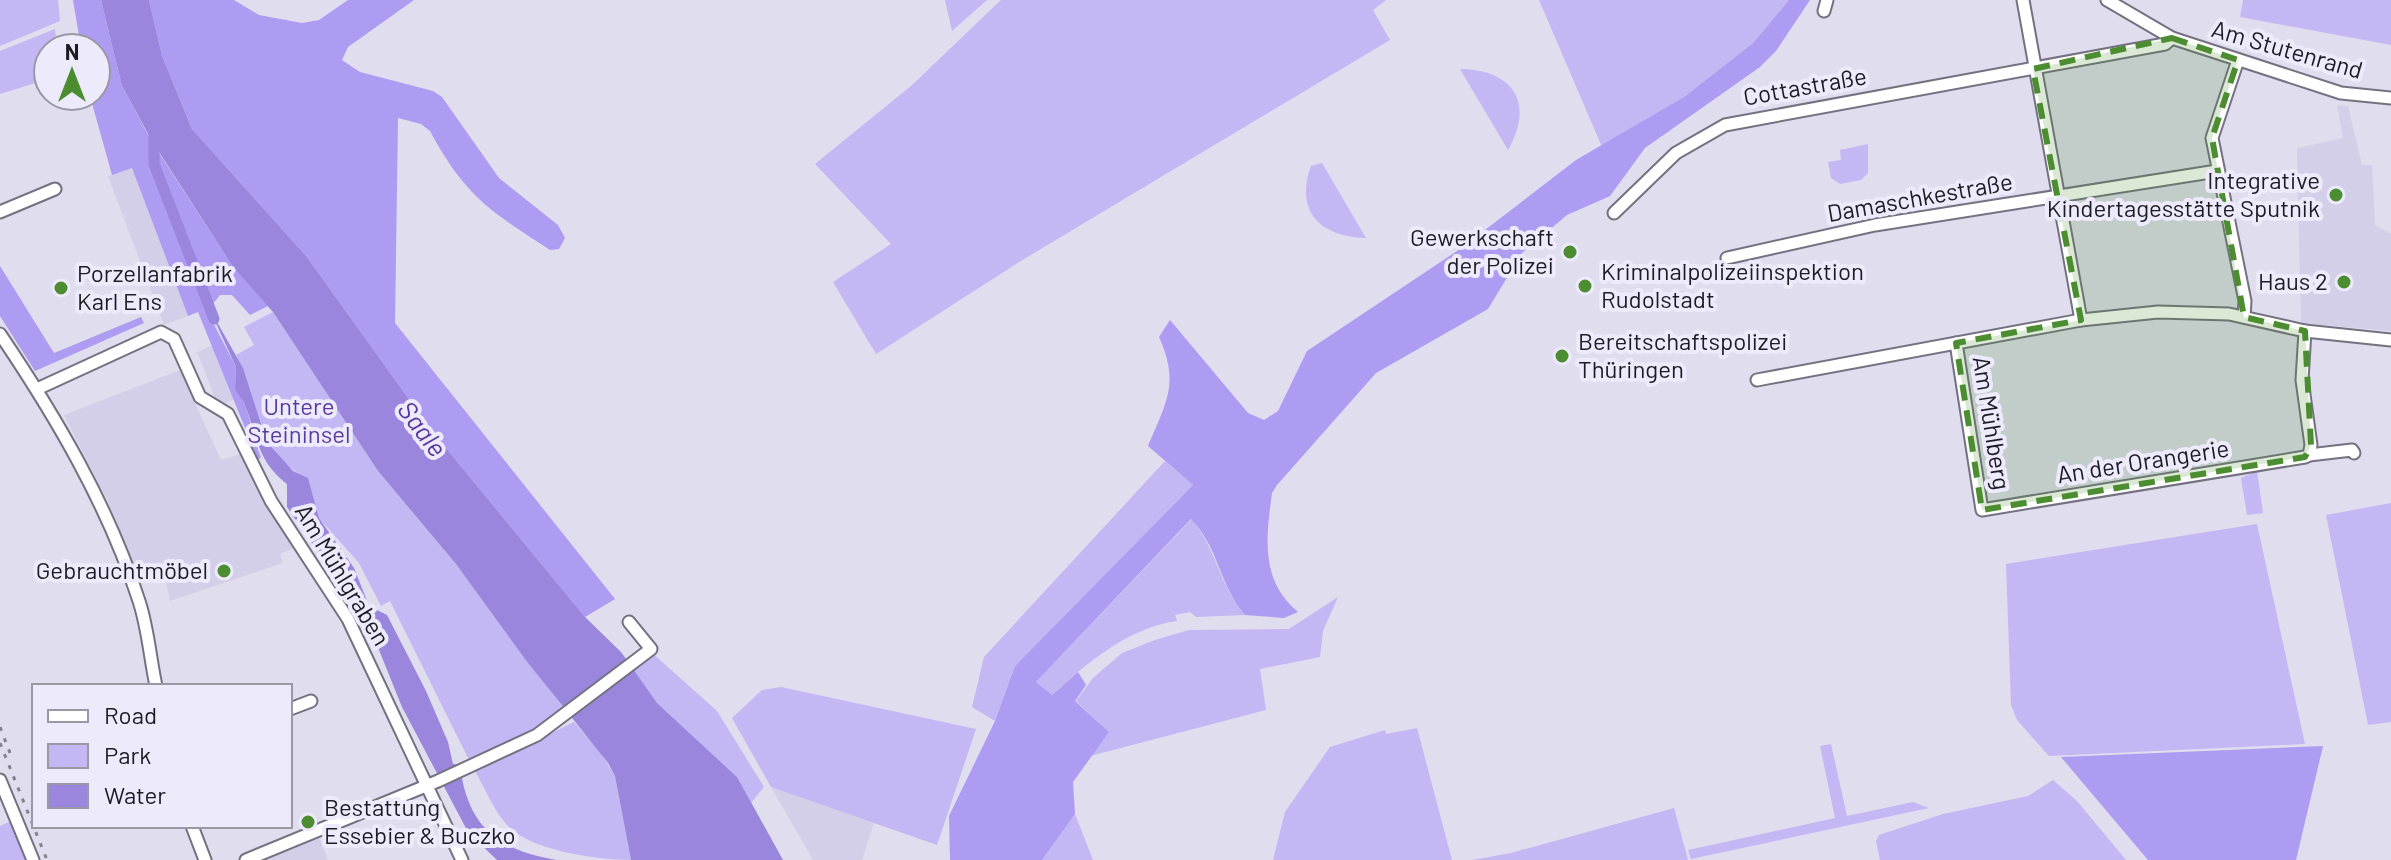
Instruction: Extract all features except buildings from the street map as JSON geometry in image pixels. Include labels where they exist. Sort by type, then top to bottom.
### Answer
[{"type":"street","points":[[2023,0],[2033,69],[2081,320]]},
{"type":"street","name":"Am Stutenrand","points":[[2107,0],[2172,38],[2341,93],[2391,98]]},
{"type":"street","points":[[2033,69],[2165,44],[2172,38]]},
{"type":"street","points":[[2238,60],[2212,138],[2245,301],[2244,317]]},
{"type":"street","name":"Cottastraße","points":[[1614,213],[1676,153],[1725,125],[2033,69]]},
{"type":"street","name":"Damaschkestraße","points":[[1727,258],[1875,225],[2217,171]]},
{"type":"street","points":[[0,212],[55,189]]},
{"type":"street","name":"Am Mühlberg","points":[[1757,380],[2081,320],[2174,311],[2244,317],[2305,331],[2391,340]]},
{"type":"street","points":[[2305,331],[2302,380],[2309,455]]},
{"type":"street","name":"Am Mühlgraben","points":[[37,389],[161,332],[174,339],[200,397],[228,414],[271,501],[348,619],[433,784],[462,860]]},
{"type":"street","points":[[0,334],[37,389],[87,478],[140,603],[156,684]]},
{"type":"street","name":"Am Mühlberg","points":[[1956,343],[1982,510]]},
{"type":"street","name":"An der Orangerie","points":[[1982,510],[2309,455],[2352,450],[2354,453]]},
{"type":"street","points":[[246,860],[433,784],[537,735],[646,652],[629,622]]},
{"type":"street","points":[[292,708],[311,701]]},
{"type":"street","points":[[0,780],[33,860]]},
{"type":"street","points":[[193,828],[205,860]]},
{"type":"highlighted area","points":[[2172,38],[2238,60],[2212,138],[2244,317],[2305,331],[2311,445],[2305,457],[1982,510],[1956,343],[2081,320],[2033,69]]},
{"type":"shaded area","points":[[73,0],[101,0],[109,32],[78,32]]},
{"type":"shaded area","points":[[149,0],[234,0],[259,15],[302,23],[319,20],[348,0],[414,0],[348,47],[342,60],[360,72],[433,91],[442,97],[499,178],[558,225],[565,238],[559,249],[550,250],[511,224],[468,187],[430,131],[421,124],[398,118],[395,323],[615,599],[585,617],[431,430],[307,257],[192,129],[162,56]]},
{"type":"shaded area","points":[[1789,0],[1810,0],[1776,51],[1760,67],[1645,148],[1610,196],[1567,215],[1522,253],[1488,309],[1376,373],[1277,485],[1272,493],[1270,509],[1268,557],[1277,587],[1298,612],[1284,618],[1245,615],[1230,592],[1207,541],[1191,519],[1036,682],[1052,695],[1078,672],[1086,685],[1075,701],[1109,732],[1073,782],[1075,814],[1042,860],[950,860],[949,816],[995,721],[1015,666],[1193,485],[1148,446],[1168,393],[1169,367],[1159,337],[1170,320],[1248,413],[1264,420],[1278,411],[1307,351],[1463,247],[1576,160],[1684,97],[1753,43]]},
{"type":"shaded area","points":[[112,45],[122,86],[152,142],[233,267],[268,306],[250,315],[232,295],[220,295],[207,311],[236,367],[235,388],[248,413],[261,457],[258,460],[198,312],[188,316],[132,168],[112,175],[94,112],[112,112]]},
{"type":"shaded area","name":"Integrative Kindertagesstätte Sputnik","points":[[2337,105],[2348,106],[2362,165],[2372,165],[2375,225],[2391,234],[2391,331],[2301,323],[2297,148],[2343,138]]},
{"type":"shaded area","points":[[132,167],[188,316],[164,325],[108,176]]},
{"type":"shaded area","points":[[0,266],[54,353],[141,317],[144,323],[35,371],[0,316]]},
{"type":"shaded area","points":[[213,345],[235,399],[218,406],[197,352]]},
{"type":"shaded area","points":[[180,370],[221,460],[244,453],[296,547],[280,554],[283,563],[170,601],[165,577],[141,581],[109,504],[64,415]]},
{"type":"shaded area","points":[[2323,746],[2296,860],[2148,860],[2061,757]]},
{"type":"shaded area","points":[[771,787],[874,823],[862,860],[813,860]]},
{"type":"shaded area","points":[[319,837],[328,860],[258,860]]},
{"type":"green space","points":[[0,0],[58,0],[60,21],[0,46]]},
{"type":"green space","points":[[945,0],[987,0],[952,31]]},
{"type":"green space","points":[[1001,0],[1386,0],[1373,10],[1390,40],[1019,262],[876,354],[833,282],[891,244],[815,164],[911,86]]},
{"type":"green space","points":[[1539,0],[1789,0],[1753,43],[1684,97],[1602,147]]},
{"type":"green space","points":[[2243,0],[2391,0],[2391,45],[2240,17]]},
{"type":"green space","points":[[32,38],[32,84],[0,94],[0,51]]},
{"type":"green space","points":[[1460,69],[1494,75],[1506,82],[1514,92],[1519,104],[1519,117],[1508,150]]},
{"type":"green space","points":[[1868,144],[1868,173],[1861,180],[1840,184],[1831,178],[1828,162],[1841,160],[1840,150]]},
{"type":"green space","points":[[1322,163],[1366,238],[1336,233],[1316,219],[1309,209],[1306,197],[1311,166]]},
{"type":"green space","name":"Untere Steininsel","points":[[273,312],[378,471],[456,564],[564,709],[536,731],[470,762],[390,601],[381,606],[359,563],[319,518],[308,479],[278,455],[269,440],[236,355],[254,345],[244,327]]},
{"type":"green space","points":[[1165,461],[1193,485],[1015,666],[995,721],[972,707],[984,657]]},
{"type":"green space","points":[[2257,471],[2263,513],[2247,515],[2241,478]]},
{"type":"green space","points":[[2391,503],[2391,722],[2368,725],[2326,515]]},
{"type":"green space","points":[[1192,519],[1245,615],[1196,617],[1190,612],[1175,615],[1177,621],[1142,631],[1110,648],[1052,695],[1036,682]]},
{"type":"green space","points":[[2257,524],[2305,744],[2049,756],[2017,720],[2011,705],[2006,564]]},
{"type":"green space","points":[[1338,597],[1323,631],[1320,657],[1260,669],[1266,710],[1090,756],[1109,732],[1076,701],[1093,678],[1122,653],[1189,630],[1289,629]]},
{"type":"green space","points":[[651,652],[717,711],[764,787],[751,803],[737,777],[657,703],[633,671]]},
{"type":"green space","points":[[781,687],[976,729],[937,845],[771,787],[732,718],[762,690]]},
{"type":"green space","points":[[574,722],[600,752],[615,776],[631,860],[565,852],[518,834],[498,813],[475,771]]},
{"type":"green space","points":[[1417,728],[1452,860],[1273,860],[1285,812],[1330,747],[1385,730],[1386,734]]},
{"type":"green space","points":[[1831,744],[1847,816],[1913,802],[1929,808],[1691,859],[1688,850],[1835,818],[1820,746]]},
{"type":"green space","points":[[2053,780],[2077,801],[2126,860],[1880,860],[1876,841],[1879,835],[1943,814],[2028,796]]},
{"type":"green space","points":[[1674,808],[1688,860],[1472,860],[1511,853]]},
{"type":"green space","points":[[1075,814],[1093,860],[1042,860]]},
{"type":"green space","points":[[11,821],[27,860],[0,860],[0,826]]},
{"type":"water","name":"Saale","points":[[101,0],[149,0],[162,56],[192,129],[307,257],[431,430],[585,617],[621,652],[657,703],[737,777],[783,860],[631,860],[615,776],[608,763],[525,659],[456,564],[378,471],[273,312],[233,267],[152,141],[122,86],[112,32],[109,32]]},
{"type":"water","points":[[209,308],[243,368],[267,442],[293,471],[308,478],[319,518],[354,568],[369,606],[387,615],[426,691],[448,742],[453,764],[460,765],[470,804],[478,819],[502,842],[536,856],[557,860],[497,860],[468,832],[402,707],[377,645],[329,561],[313,545],[287,507],[287,484],[263,457],[244,403],[235,388],[236,367]]},
{"type":"waterway","points":[[154,127],[154,164],[214,319]]},
{"type":"railway","points":[[0,727],[10,753]]},
{"type":"railway","points":[[0,743],[32,823]]},
{"type":"railway","points":[[34,828],[47,860]]},
{"type":"place","name":"Integrative Kindertagesstätte Sputnik","points":[[2336,195]]},
{"type":"place","name":"Gewerkschaft der Polizei","points":[[1570,252]]},
{"type":"place","name":"Haus 2","points":[[2344,282]]},
{"type":"place","name":"Kriminalpolizeiinspektion Rudolstadt","points":[[1585,286]]},
{"type":"place","name":"Porzellanfabrik Karl Ens","points":[[61,288]]},
{"type":"place","name":"Bereitschaftspolizei Thüringen","points":[[1562,356]]},
{"type":"place","name":"Gebrauchtmöbel","points":[[224,571]]},
{"type":"place","name":"Bestattung Essebier & Buczko","points":[[308,822]]}]
